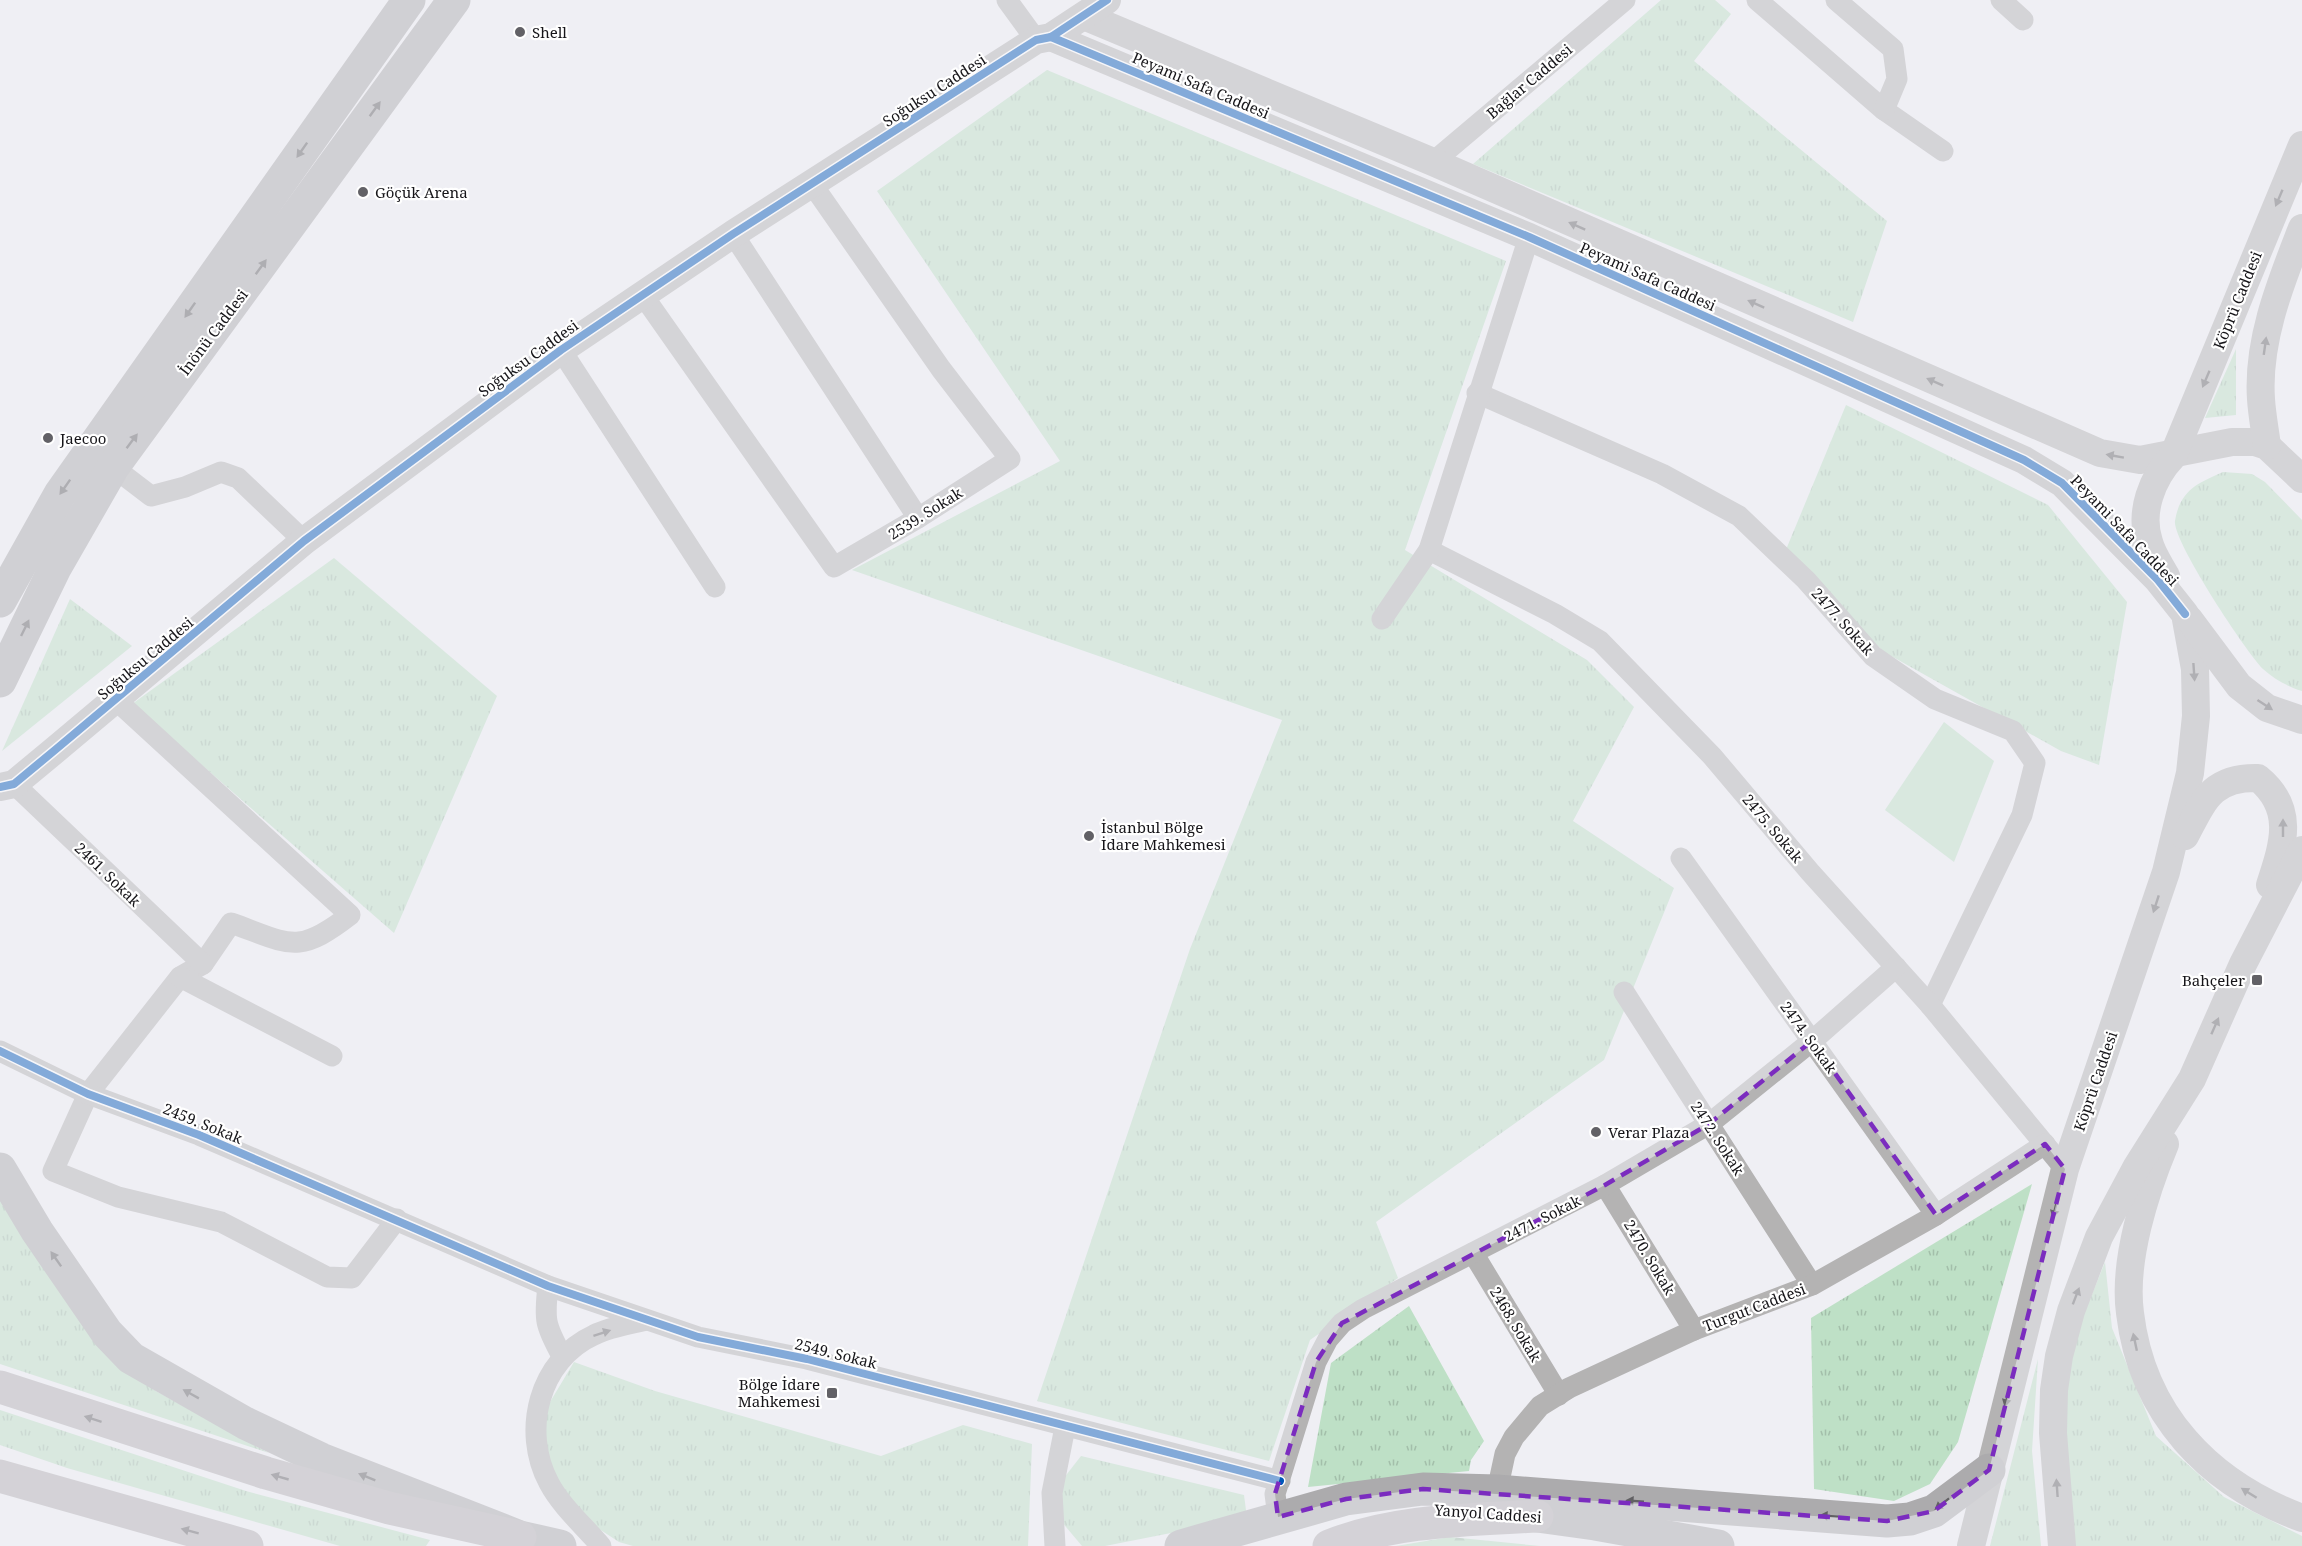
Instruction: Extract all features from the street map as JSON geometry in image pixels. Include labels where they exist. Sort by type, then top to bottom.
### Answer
[{"type":"highway","points":[[0,1387],[288,1479],[389,1508],[520,1537]]},
{"type":"highway","points":[[0,1476],[247,1546]]},
{"type":"highway","points":[[1329,1546],[1351,1537],[1416,1524],[1537,1515]]},
{"type":"main road","name":"İnönü Caddesi","points":[[0,601],[60,494],[409,0]]},
{"type":"main road","name":"İnönü Caddesi","points":[[0,681],[55,568],[113,467],[454,0]]},
{"type":"main road","points":[[0,1169],[37,1231],[101,1324],[131,1358],[245,1423],[321,1459],[520,1537],[560,1546]]},
{"type":"main road","points":[[1180,1546],[1346,1499],[1423,1489],[1497,1491],[1891,1533],[1910,1519],[1934,1511],[1989,1470]]},
{"type":"main road","name":"Yanyol Caddesi","points":[[1223,1546],[1366,1515],[1424,1508],[1471,1509],[1537,1515],[1718,1546]]},
{"type":"street","points":[[1007,0],[1044,38]]},
{"type":"street","name":"Soğuksu Caddesi","points":[[7,786],[116,700],[304,541],[561,350],[733,234],[1107,0]]},
{"type":"street","name":"Bağlar Caddesi","points":[[1433,162],[1625,0]]},
{"type":"street","points":[[1757,0],[1884,110],[1943,151]]},
{"type":"street","points":[[1836,0],[1893,49],[1897,79],[1884,110]]},
{"type":"street","points":[[2001,0],[2023,20]]},
{"type":"street","name":"Peyami Safa Caddesi","points":[[1084,16],[1433,162],[2100,453],[2140,460],[2173,456],[2232,442],[2267,446]]},
{"type":"street","name":"Peyami Safa Caddesi","points":[[1044,38],[1529,237],[2024,460],[2071,491],[2150,572],[2185,614]]},
{"type":"street","name":"Köprü Caddesi","points":[[1971,1546],[2065,1169],[2166,872],[2190,773],[2196,716],[2195,669],[2185,614],[2148,542],[2146,514],[2151,489],[2159,471],[2173,456],[2302,145]]},
{"type":"street","name":"2539. Sokak","points":[[642,294],[834,567],[918,518],[1010,459],[941,369],[812,184]]},
{"type":"street","points":[[2302,228],[2274,304],[2264,345],[2261,397],[2267,446],[2302,479]]},
{"type":"street","points":[[733,234],[918,518]]},
{"type":"street","points":[[1382,619],[1429,550],[1477,393],[1529,237]]},
{"type":"street","points":[[561,350],[715,587]]},
{"type":"street","name":"2477. Sokak","points":[[1477,393],[1662,474],[1739,516],[1806,580],[1873,656],[1935,699],[2013,731],[2035,763],[2022,816],[1930,1005]]},
{"type":"street","points":[[113,467],[151,496],[185,487],[221,472],[238,478],[304,541]]},
{"type":"street","name":"2475. Sokak","points":[[1429,550],[1556,615],[1600,641],[1712,756],[1810,872],[1930,1005],[2065,1169]]},
{"type":"street","points":[[2185,614],[2239,686],[2267,708],[2302,720]]},
{"type":"street","points":[[116,700],[350,915],[321,937],[291,944],[231,923],[203,964],[180,976],[88,1094],[52,1171],[118,1197],[221,1222],[327,1277],[352,1278],[397,1219]]},
{"type":"street","points":[[2166,872],[2212,791],[2227,781],[2245,778],[2258,778],[2271,789],[2280,804],[2284,820],[2283,840],[2242,964]]},
{"type":"street","name":"2461. Sokak","points":[[7,786],[203,964]]},
{"type":"street","points":[[2302,850],[2242,964],[2163,1148],[2140,1218],[2133,1253],[2129,1311],[2140,1364],[2163,1413],[2198,1456],[2254,1496],[2302,1518]]},
{"type":"street","name":"2474. Sokak","points":[[1681,858],[1936,1215]]},
{"type":"street","name":"2471. Sokak","points":[[1278,1517],[1275,1494],[1316,1362],[1328,1339],[1342,1323],[1363,1309],[1605,1185],[1709,1124],[1812,1041],[1896,967]]},
{"type":"street","points":[[180,976],[332,1056]]},
{"type":"street","name":"2472. Sokak","points":[[1624,992],[1812,1285]]},
{"type":"street","name":"2459. Sokak","points":[[0,1051],[88,1094],[199,1135],[397,1219]]},
{"type":"street","points":[[2062,1546],[2053,1432],[2059,1356],[2070,1311],[2099,1237],[2136,1168],[2192,1079]]},
{"type":"street","name":"Turgut Caddesi","points":[[1497,1491],[1505,1454],[1514,1437],[1540,1406],[1694,1330],[1812,1285],[1936,1215],[2045,1144]]},
{"type":"street","name":"2470. Sokak","points":[[1605,1185],[1694,1330]]},
{"type":"street","name":"2549. Sokak","points":[[397,1219],[549,1286],[698,1337],[807,1359],[1065,1427],[1280,1480]]},
{"type":"street","name":"2468. Sokak","points":[[1473,1253],[1559,1395]]},
{"type":"street","points":[[549,1286],[545,1316],[549,1333],[562,1356]]},
{"type":"street","points":[[602,1546],[550,1484],[538,1459],[535,1429],[540,1402],[548,1376],[562,1356],[595,1334],[647,1320]]},
{"type":"street","points":[[1055,1546],[1052,1493],[1065,1427]]},
{"type":"highlighted area","points":[[1812,1041],[1936,1215],[2045,1144],[2065,1169],[1989,1470],[1934,1511],[1887,1521],[1423,1489],[1346,1499],[1278,1517],[1275,1494],[1316,1362],[1342,1323],[1605,1185],[1709,1124]]},
{"type":"green space","points":[[1661,0],[1715,0],[1731,14],[1694,61],[1887,221],[1853,322],[1473,164]]},
{"type":"green space","points":[[1047,70],[1506,261],[1405,550],[1587,660],[1634,707],[1573,821],[1674,888],[1604,1060],[1376,1222],[1398,1278],[1310,1340],[1269,1461],[1037,1401],[1190,949],[1282,720],[852,570],[1060,461],[877,191]]},
{"type":"green space","points":[[2236,349],[2236,415],[2205,418]]},
{"type":"green space","points":[[1846,405],[2048,505],[2127,602],[2099,765],[2061,751],[1884,652],[1785,552]]},
{"type":"green space","points":[[2223,472],[2252,474],[2265,482],[2302,520],[2302,691],[2272,676],[2254,659],[2197,572],[2177,532],[2175,521],[2177,510],[2186,495],[2198,484]]},
{"type":"green space","points":[[334,558],[497,696],[394,933],[132,704]]},
{"type":"green space","points":[[70,599],[132,646],[2,751]]},
{"type":"green space","points":[[1944,722],[1994,761],[1954,862],[1885,810]]},
{"type":"green space","points":[[2032,1184],[1958,1442],[1930,1484],[1894,1501],[1814,1489],[1811,1318]]},
{"type":"green space","points":[[0,1189],[154,1390],[269,1453],[0,1364]]},
{"type":"green space","points":[[2105,1262],[2112,1328],[2156,1436],[2224,1497],[2302,1536],[2302,1546],[2073,1546],[2065,1409],[2074,1339]]},
{"type":"green space","points":[[1409,1306],[1484,1441],[1471,1460],[1469,1471],[1308,1487],[1331,1363]]},
{"type":"green space","points":[[2038,1359],[2032,1451],[2041,1546],[1990,1546]]},
{"type":"green space","points":[[574,1362],[655,1391],[881,1456],[963,1425],[1032,1444],[1028,1546],[633,1546],[619,1542],[567,1508],[543,1459],[544,1412]]},
{"type":"green space","points":[[0,1410],[246,1491],[430,1540],[426,1546],[340,1546],[67,1468],[0,1445]]},
{"type":"green space","points":[[1081,1456],[1244,1495],[1247,1518],[1105,1546],[1082,1546],[1061,1521],[1060,1483]]},
{"type":"green space","points":[[1450,1537],[1540,1546],[1396,1546]]},
{"type":"cycle path","points":[[0,787],[14,784],[304,541],[561,350],[733,234],[1036,40],[1051,37],[1107,0]]},
{"type":"cycle path","points":[[1051,37],[1529,237],[2024,460],[2062,483],[2158,580],[2185,614]]},
{"type":"cycle path","points":[[0,1051],[88,1094],[199,1135],[548,1286],[698,1337],[807,1359],[1280,1481]]},
{"type":"place","name":"Shell","points":[[520,32]]},
{"type":"place","name":"Göçük Arena","points":[[363,192]]},
{"type":"place","name":"Jaecoo","points":[[48,438]]},
{"type":"place","name":"İstanbul Bölge İdare Mahkemesi","points":[[1089,836]]},
{"type":"place","name":"Bahçeler","points":[[2257,980]]},
{"type":"place","name":"Verar Plaza","points":[[1596,1132]]},
{"type":"place","name":"Bölge İdare Mahkemesi","points":[[832,1393]]}]
